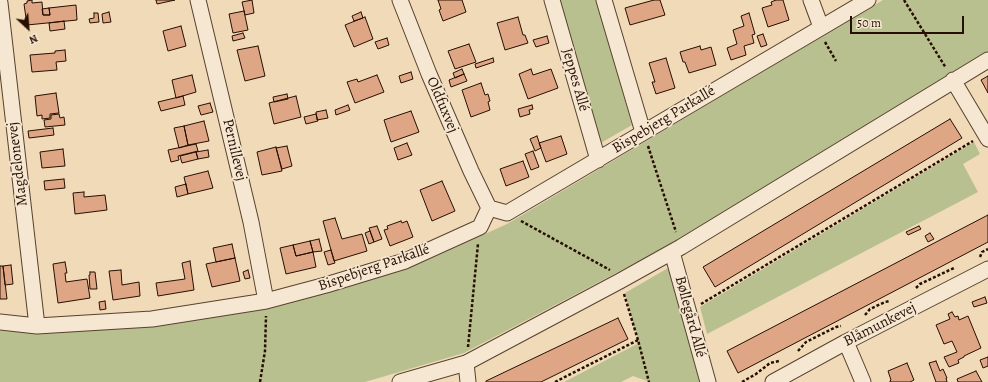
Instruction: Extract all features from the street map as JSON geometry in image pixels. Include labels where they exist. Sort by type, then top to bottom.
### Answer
[{"type":"street","name":"Pernillevej","points":[[198,0],[251,222],[266,301]]},
{"type":"street","name":"Oldfuxvej","points":[[400,0],[429,74],[471,171],[489,208]]},
{"type":"street","name":"Jeppes Allé","points":[[552,0],[598,160]]},
{"type":"street","points":[[604,0],[643,132]]},
{"type":"street","points":[[811,0],[819,29]]},
{"type":"street","name":"Bispebjerg Parkallé","points":[[507,213],[868,0]]},
{"type":"street","name":"Magdelonevej","points":[[0,4],[37,326]]},
{"type":"street","points":[[400,382],[466,363],[677,250],[988,60]]},
{"type":"street","points":[[954,80],[986,136]]},
{"type":"street","points":[[480,227],[489,208],[507,213]]},
{"type":"street","name":"Bispebjerg Parkallé","points":[[0,322],[37,326],[152,319],[266,301],[406,261],[480,227]]},
{"type":"street","name":"Bøllegård Allé","points":[[677,250],[689,311],[708,382]]},
{"type":"street","name":"Blåmunkevej","points":[[774,382],[846,342],[988,269]]},
{"type":"street","points":[[846,342],[863,382]]},
{"type":"street","points":[[466,363],[468,382]]},
{"type":"path","points":[[904,0],[954,80]]},
{"type":"path","points":[[819,29],[836,61]]},
{"type":"path","points":[[643,132],[677,250]]},
{"type":"path","points":[[689,311],[986,136]]},
{"type":"path","points":[[507,213],[610,270],[620,281],[649,382]]},
{"type":"path","points":[[466,363],[480,227]]},
{"type":"path","points":[[260,382],[265,351],[266,301]]},
{"type":"path","points":[[555,382],[638,340]]},
{"type":"green space","points":[[557,0],[597,0],[632,125],[599,144]]},
{"type":"green space","points":[[883,0],[988,0],[988,52],[677,241],[464,353],[365,382],[0,382],[0,330],[258,309],[341,289],[423,262],[507,224]]},
{"type":"green space","points":[[974,142],[980,154],[963,164],[978,192],[707,334],[700,307]]},
{"type":"green space","points":[[668,268],[700,382],[650,382],[633,376],[621,382],[564,382],[639,343],[625,293]]},
{"type":"building","points":[[32,0],[32,3],[42,2],[43,15],[50,15],[49,8],[76,5],[77,20],[27,25],[24,4],[27,3],[27,1]]},
{"type":"building","points":[[156,0],[175,0],[157,4]]},
{"type":"building","points":[[252,0],[254,13],[245,15],[242,2]]},
{"type":"building","points":[[438,0],[462,0],[466,12],[443,21],[439,10],[441,9]]},
{"type":"building","points":[[654,0],[660,0],[665,15],[630,25],[625,8]]},
{"type":"building","points":[[783,0],[789,20],[768,27],[762,8],[772,5],[771,2]]},
{"type":"building","points":[[49,8],[50,15],[43,15],[42,9]]},
{"type":"building","points":[[244,11],[248,30],[233,33],[229,14]]},
{"type":"building","points":[[109,12],[111,22],[103,23],[102,14]]},
{"type":"building","points":[[361,12],[363,18],[354,21],[352,16]]},
{"type":"building","points":[[94,13],[98,13],[99,22],[90,23],[89,19],[94,18]]},
{"type":"building","points":[[749,13],[755,34],[752,35],[754,43],[744,46],[746,55],[731,60],[727,48],[737,44],[733,30],[744,26],[741,16]]},
{"type":"building","points":[[365,17],[373,39],[354,47],[345,25]]},
{"type":"building","points":[[518,17],[523,35],[525,35],[528,43],[505,50],[497,23]]},
{"type":"building","points":[[64,21],[65,29],[50,31],[49,23]]},
{"type":"building","points":[[181,26],[186,46],[168,51],[163,31]]},
{"type":"building","points":[[243,33],[245,38],[233,41],[232,36]]},
{"type":"building","points":[[763,34],[767,45],[761,47],[757,36]]},
{"type":"building","points":[[547,36],[549,43],[536,47],[533,40]]},
{"type":"building","points":[[387,38],[389,45],[378,49],[375,42]]},
{"type":"building","points":[[469,44],[476,62],[455,69],[448,51]]},
{"type":"building","points":[[258,46],[265,76],[245,81],[237,50]]},
{"type":"building","points":[[700,46],[701,50],[711,47],[716,65],[689,73],[680,52]]},
{"type":"building","points":[[65,50],[66,61],[56,62],[57,70],[32,72],[30,55],[55,53],[55,51]]},
{"type":"building","points":[[493,58],[494,62],[476,68],[475,64]]},
{"type":"building","points":[[666,58],[675,88],[656,94],[652,82],[655,82],[649,63]]},
{"type":"building","points":[[462,69],[464,74],[455,78],[453,73]]},
{"type":"building","points":[[531,69],[533,75],[551,69],[558,88],[528,99],[519,74]]},
{"type":"building","points":[[411,72],[413,79],[401,83],[399,76]]},
{"type":"building","points":[[464,74],[467,81],[451,87],[449,80]]},
{"type":"building","points":[[192,75],[196,92],[176,98],[172,80]]},
{"type":"building","points":[[377,75],[384,92],[355,103],[347,82],[357,79],[358,82]]},
{"type":"building","points":[[988,76],[988,93],[981,80]]},
{"type":"building","points":[[481,83],[485,95],[488,94],[490,110],[471,117],[462,90]]},
{"type":"building","points":[[56,93],[59,113],[50,114],[50,118],[42,119],[42,115],[37,116],[35,96]]},
{"type":"building","points":[[287,94],[288,99],[274,102],[273,97]]},
{"type":"building","points":[[183,96],[185,105],[161,111],[158,102]]},
{"type":"building","points":[[296,96],[301,117],[274,124],[269,103]]},
{"type":"building","points":[[210,103],[213,112],[201,115],[198,106]]},
{"type":"building","points":[[348,105],[350,110],[336,115],[335,110]]},
{"type":"building","points":[[532,105],[533,109],[529,110],[530,114],[520,117],[518,109]]},
{"type":"building","points":[[326,110],[328,118],[317,120],[316,112]]},
{"type":"building","points":[[411,111],[419,132],[391,142],[384,120]]},
{"type":"building","points":[[59,114],[60,118],[64,117],[65,125],[45,127],[44,120],[51,119],[51,115]]},
{"type":"building","points":[[316,114],[318,121],[306,124],[304,117]]},
{"type":"building","points":[[950,119],[962,138],[715,287],[703,267]]},
{"type":"building","points":[[204,121],[209,141],[188,145],[184,126]]},
{"type":"building","points":[[184,126],[188,145],[179,148],[174,128]]},
{"type":"building","points":[[53,128],[54,135],[29,138],[28,131]]},
{"type":"building","points":[[537,136],[541,148],[535,151],[530,139]]},
{"type":"building","points":[[561,136],[567,154],[546,162],[539,143]]},
{"type":"building","points":[[407,143],[412,155],[398,160],[394,148]]},
{"type":"building","points":[[196,144],[198,151],[178,156],[179,160],[171,162],[168,150]]},
{"type":"building","points":[[287,146],[292,166],[282,169],[276,148]]},
{"type":"building","points":[[276,147],[282,171],[262,175],[257,152]]},
{"type":"building","points":[[63,149],[65,166],[42,168],[40,152]]},
{"type":"building","points":[[208,150],[209,157],[198,159],[196,152]]},
{"type":"building","points":[[533,151],[539,167],[531,170],[525,154]]},
{"type":"building","points":[[196,152],[198,159],[182,163],[180,156]]},
{"type":"building","points":[[523,161],[529,177],[506,186],[500,169]]},
{"type":"building","points":[[208,171],[213,188],[188,194],[184,177]]},
{"type":"building","points":[[64,179],[65,188],[45,190],[44,181]]},
{"type":"building","points":[[442,181],[455,211],[432,221],[420,190]]},
{"type":"building","points":[[186,184],[188,194],[177,197],[175,187]]},
{"type":"building","points":[[84,192],[84,197],[105,195],[107,210],[75,214],[73,193]]},
{"type":"building","points":[[988,215],[988,242],[738,373],[727,351]]},
{"type":"building","points":[[335,218],[342,239],[362,234],[367,251],[334,261],[323,221]]},
{"type":"building","points":[[401,221],[402,223],[407,221],[413,237],[390,246],[384,230],[388,229],[387,226]]},
{"type":"building","points":[[377,226],[382,239],[374,242],[369,228]]},
{"type":"building","points":[[919,226],[921,229],[908,235],[906,232]]},
{"type":"building","points":[[370,231],[374,242],[369,244],[365,233]]},
{"type":"building","points":[[930,233],[934,239],[928,242],[925,236]]},
{"type":"building","points":[[319,239],[322,251],[313,252],[310,241]]},
{"type":"building","points":[[310,241],[313,252],[296,256],[293,245]]},
{"type":"building","points":[[232,244],[235,258],[216,262],[213,248]]},
{"type":"building","points":[[293,245],[296,256],[313,252],[316,267],[286,274],[280,248]]},
{"type":"building","points":[[331,250],[335,263],[328,265],[324,252]]},
{"type":"building","points":[[235,258],[240,281],[212,287],[206,264]]},
{"type":"building","points":[[190,261],[194,290],[158,296],[156,283],[185,279],[182,263]]},
{"type":"building","points":[[65,262],[67,273],[65,273],[66,282],[87,279],[90,298],[58,303],[53,264]]},
{"type":"building","points":[[11,265],[13,284],[5,285],[3,266]]},
{"type":"building","points":[[0,266],[3,266],[7,299],[0,299]]},
{"type":"building","points":[[121,270],[122,285],[139,282],[140,296],[113,300],[109,271]]},
{"type":"building","points":[[248,270],[250,278],[245,279],[243,272]]},
{"type":"building","points":[[90,272],[95,272],[97,289],[90,289]]},
{"type":"building","points":[[985,297],[987,303],[974,307],[972,302]]},
{"type":"building","points":[[105,301],[106,309],[100,310],[99,302]]},
{"type":"building","points":[[952,312],[955,317],[958,316],[959,320],[968,316],[981,348],[964,356],[958,360],[959,363],[949,367],[944,357],[957,352],[952,341],[944,344],[936,325],[950,319],[948,314]]},
{"type":"building","points":[[618,318],[628,339],[541,382],[486,382],[486,381]]},
{"type":"building","points":[[988,357],[988,366],[983,368],[980,360]]},
{"type":"building","points":[[936,361],[940,371],[943,369],[947,382],[936,382],[929,363]]},
{"type":"building","points":[[907,363],[914,380],[910,382],[890,382],[891,380],[888,371]]},
{"type":"building","points":[[976,371],[982,382],[958,382],[957,379]]}]
